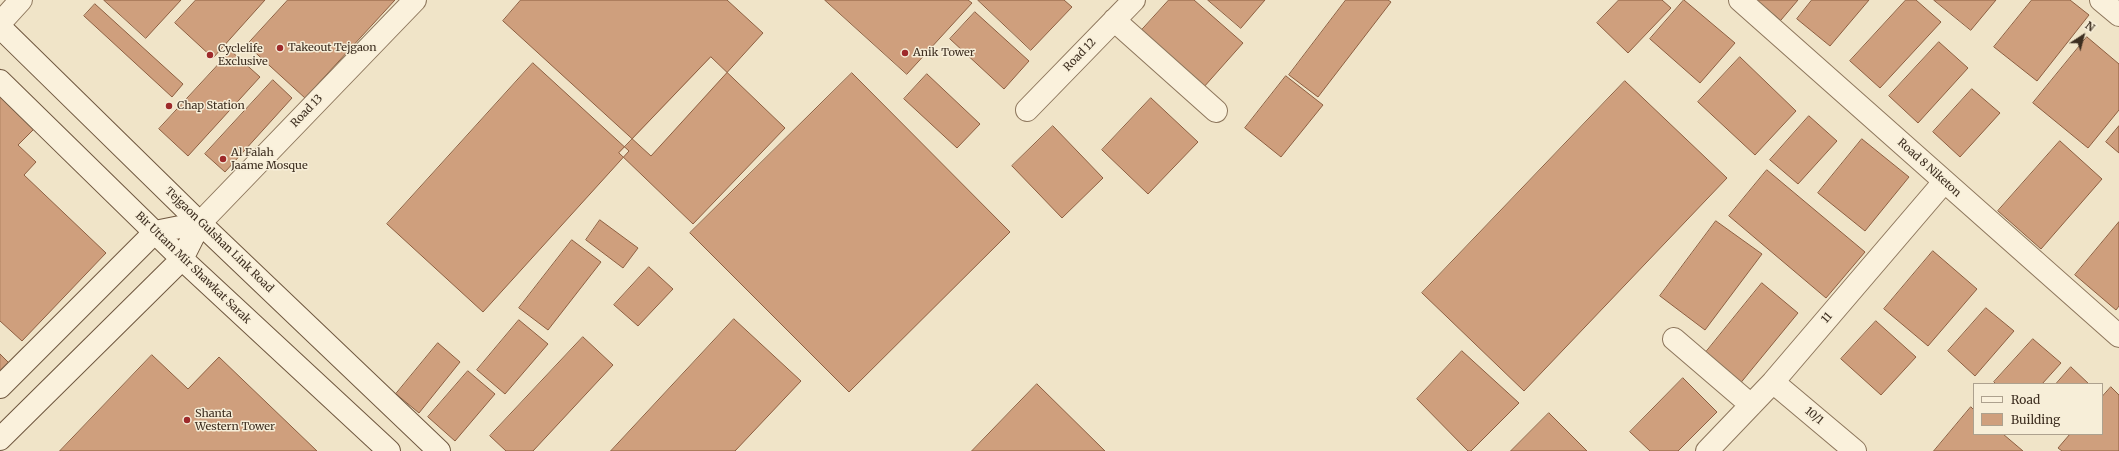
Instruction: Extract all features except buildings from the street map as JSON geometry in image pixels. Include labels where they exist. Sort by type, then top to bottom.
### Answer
[{"type":"street","points":[[0,23],[21,0]]},
{"type":"street","name":"Road 13","points":[[0,439],[182,259],[200,223],[415,0]]},
{"type":"street","name":"Road 12","points":[[1027,110],[1134,0]]},
{"type":"street","name":"Road 8 Niketon","points":[[1740,0],[2119,336]]},
{"type":"street","points":[[2102,0],[2119,15]]},
{"type":"street","points":[[1114,20],[1216,111]]},
{"type":"street","name":"Tejgaon Gulshan Link Road","points":[[0,27],[200,223],[439,451]]},
{"type":"street","name":"Bir Uttam Mir Shawkat Sarak","points":[[0,80],[182,259],[389,451]]},
{"type":"street","name":"11","points":[[1707,451],[1773,382],[1944,182]]},
{"type":"street","points":[[0,387],[155,232],[200,223]]},
{"type":"street","points":[[1674,339],[1751,405]]},
{"type":"street","name":"10/1","points":[[1773,382],[1855,451]]},
{"type":"place","name":"Takeout Tejgaon","points":[[280,48]]},
{"type":"place","name":"Anik Tower","points":[[905,53]]},
{"type":"place","name":"Cyclelife Exclusive","points":[[210,55]]},
{"type":"place","name":"Chap Station","points":[[169,106]]},
{"type":"place","name":"Al Falah Jaame Mosque","points":[[223,159]]},
{"type":"place","name":"Shanta Western Tower","points":[[187,420]]}]
